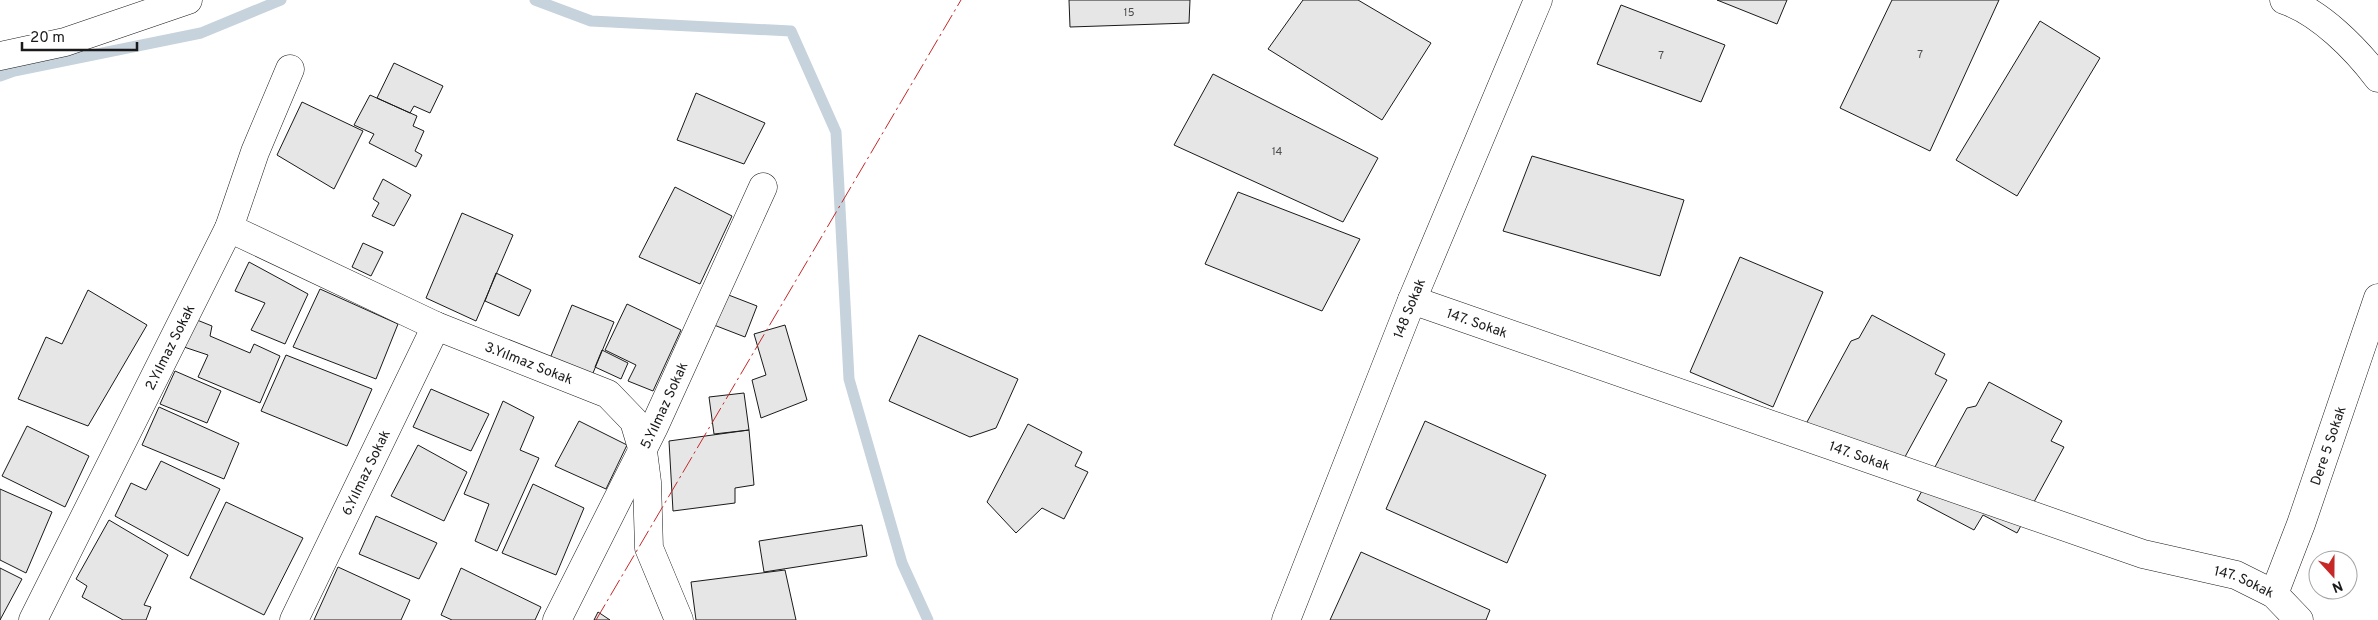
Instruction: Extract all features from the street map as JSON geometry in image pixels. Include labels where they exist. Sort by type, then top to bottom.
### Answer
[{"type":"street","points":[[0,56],[65,42],[188,0]]},
{"type":"street","name":"148 Sokak","points":[[1286,620],[1412,300],[1538,0]]},
{"type":"street","points":[[2284,0],[2296,4],[2327,26],[2361,55],[2378,78]]},
{"type":"street","name":"2.Yılmaz Sokak","points":[[33,620],[229,228],[255,152],[290,69]]},
{"type":"street","name":"5.Yılmaz Sokak","points":[[557,620],[643,451],[763,187]]},
{"type":"street","name":"3.Yılmaz Sokak","points":[[229,228],[436,326],[608,394],[634,421],[643,451],[649,548],[679,620]]},
{"type":"street","name":"Dere 5 Sokak","points":[[2274,594],[2301,524],[2378,298]]},
{"type":"street","name":"147. Sokak","points":[[1412,300],[2143,554],[2236,575],[2274,594],[2299,620]]},
{"type":"street","name":"6.Yılmaz Sokak","points":[[294,620],[436,326]]},
{"type":"building","points":[[1069,0],[1190,0],[1189,23],[1070,27]]},
{"type":"building","points":[[1303,0],[1358,0],[1431,43],[1382,120],[1268,49]]},
{"type":"building","points":[[1717,0],[1787,0],[1777,24]]},
{"type":"building","points":[[1892,0],[1999,0],[1930,151],[1840,108]]},
{"type":"building","points":[[1621,5],[1725,45],[1701,102],[1597,64]]},
{"type":"building","points":[[2040,21],[2100,58],[2017,196],[1956,160]]},
{"type":"building","points":[[394,63],[443,86],[430,113],[414,106],[410,113],[377,98]]},
{"type":"building","points":[[1213,74],[1378,158],[1343,222],[1174,145]]},
{"type":"building","points":[[696,93],[765,123],[744,164],[677,140]]},
{"type":"building","points":[[370,95],[417,116],[413,126],[424,131],[415,151],[422,155],[416,167],[369,143],[374,134],[354,125]]},
{"type":"building","points":[[302,102],[363,131],[334,189],[277,155]]},
{"type":"building","points":[[1532,156],[1684,200],[1660,276],[1503,231]]},
{"type":"building","points":[[383,179],[411,195],[394,226],[372,216],[379,203],[373,199]]},
{"type":"building","points":[[675,187],[732,216],[700,284],[639,257]]},
{"type":"building","points":[[1238,192],[1360,239],[1322,311],[1205,264]]},
{"type":"building","points":[[462,213],[513,235],[476,321],[426,298]]},
{"type":"building","points":[[363,243],[383,252],[371,276],[352,267]]},
{"type":"building","points":[[1740,257],[1823,292],[1773,407],[1690,372]]},
{"type":"building","points":[[249,262],[308,294],[285,344],[251,330],[265,303],[235,291]]},
{"type":"building","points":[[496,273],[531,290],[519,316],[485,301]]},
{"type":"building","points":[[320,289],[398,324],[376,379],[293,347]]},
{"type":"building","points":[[88,290],[147,325],[88,426],[18,399],[46,337],[62,344]]},
{"type":"building","points":[[726,294],[757,306],[745,337],[714,325]]},
{"type":"building","points":[[627,304],[681,330],[653,391],[628,381],[636,365],[605,350]]},
{"type":"building","points":[[572,305],[614,322],[586,390],[544,373]]},
{"type":"building","points":[[1872,315],[1945,354],[1935,374],[1947,380],[1900,466],[1801,433],[1851,341],[1859,338]]},
{"type":"building","points":[[197,320],[212,326],[210,336],[250,353],[254,344],[280,356],[260,403],[198,377],[208,355],[184,347]]},
{"type":"building","points":[[785,325],[807,400],[761,418],[752,380],[766,375],[754,334]]},
{"type":"building","points":[[919,335],[1018,379],[996,428],[970,437],[889,401]]},
{"type":"building","points":[[602,350],[628,363],[621,379],[595,367]]},
{"type":"building","points":[[286,355],[372,389],[347,446],[261,411]]},
{"type":"building","points":[[175,371],[221,391],[207,423],[160,404]]},
{"type":"building","points":[[1989,382],[2062,421],[2051,441],[2064,447],[2017,533],[1983,515],[1974,530],[1917,500],[1967,408],[1976,406]]},
{"type":"building","points":[[431,389],[489,414],[471,451],[413,427]]},
{"type":"building","points":[[744,393],[749,430],[714,434],[709,397]]},
{"type":"building","points":[[503,401],[534,417],[520,450],[539,458],[497,551],[475,541],[489,504],[464,494]]},
{"type":"building","points":[[159,407],[239,443],[224,479],[142,445]]},
{"type":"building","points":[[579,421],[627,445],[606,489],[555,466]]},
{"type":"building","points":[[1425,421],[1546,475],[1507,563],[1386,509]]},
{"type":"building","points":[[1028,424],[1082,452],[1075,466],[1088,472],[1064,519],[1042,508],[1016,533],[987,502]]},
{"type":"building","points":[[27,426],[89,456],[65,507],[2,476]]},
{"type":"building","points":[[749,430],[754,485],[735,488],[735,503],[673,511],[669,441]]},
{"type":"building","points":[[418,445],[467,472],[444,521],[391,496]]},
{"type":"building","points":[[161,461],[220,489],[188,556],[115,516],[131,483],[146,490]]},
{"type":"building","points":[[533,484],[584,508],[556,575],[502,553]]},
{"type":"building","points":[[0,489],[52,512],[26,573],[0,560]]},
{"type":"building","points":[[226,502],[303,538],[264,615],[190,578]]},
{"type":"building","points":[[376,516],[437,543],[419,579],[359,554]]},
{"type":"building","points":[[109,520],[168,555],[144,605],[151,607],[146,620],[123,620],[82,597],[87,586],[76,579]]},
{"type":"building","points":[[862,525],[867,556],[764,572],[759,541]]},
{"type":"building","points":[[1361,552],[1490,610],[1486,620],[1330,620]]},
{"type":"building","points":[[338,567],[410,600],[401,620],[314,620]]},
{"type":"building","points":[[0,568],[22,579],[0,620]]},
{"type":"building","points":[[461,568],[541,607],[535,620],[452,620],[441,615]]},
{"type":"building","points":[[785,570],[796,620],[696,620],[691,582]]},
{"type":"building","points":[[598,612],[610,620],[594,620]]},
{"type":"waterway","points":[[0,76],[14,71],[201,33],[281,0]]},
{"type":"waterway","points":[[535,0],[591,21],[791,31],[836,132],[849,379],[902,563],[928,620]]},
{"type":"power","points":[[596,620],[961,0]]}]
